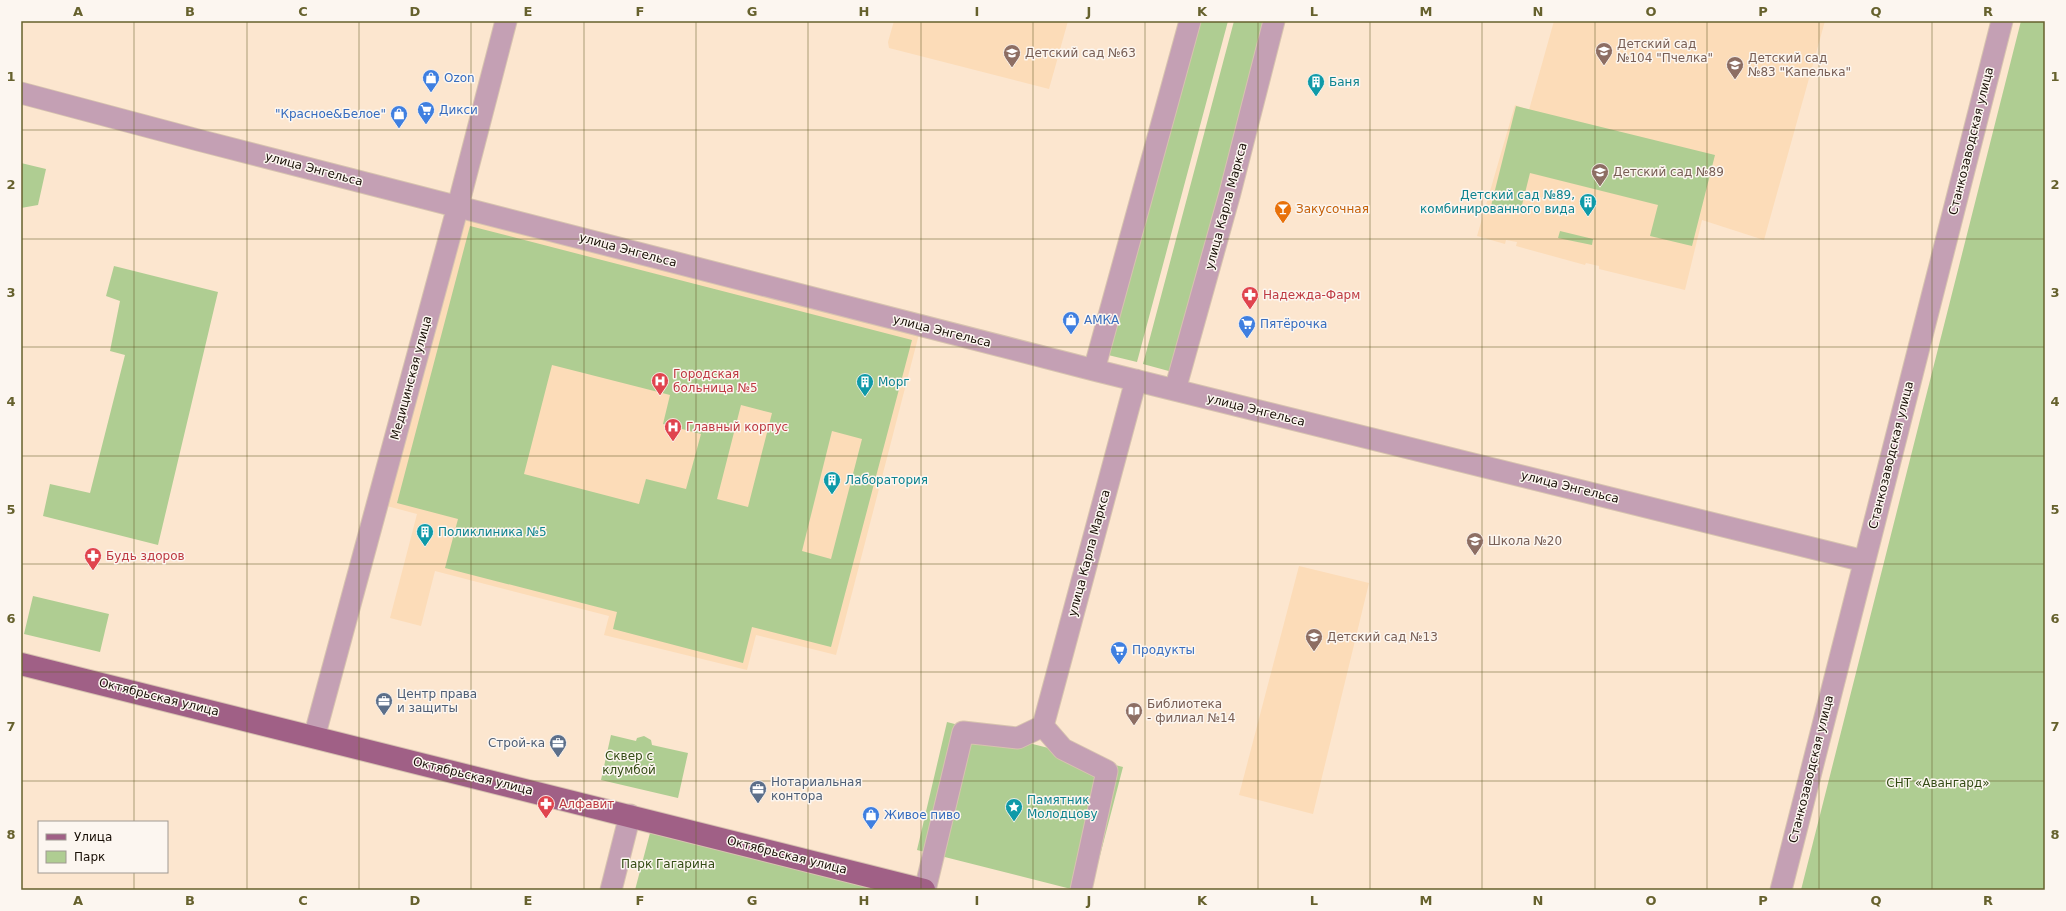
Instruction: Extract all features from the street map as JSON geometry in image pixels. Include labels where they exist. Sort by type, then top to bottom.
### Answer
[{"type":"main road","name":"Октябрьская улица","points":[[21,664],[315,734],[462,774],[925,890]]},
{"type":"street","name":"Медицинская улица","points":[[315,734],[458,206],[506,21]]},
{"type":"street","points":[[1094,370],[1190,21]]},
{"type":"street","name":"улица Карла Маркса","points":[[1175,390],[1230,193],[1274,21]]},
{"type":"street","name":"Станкозаводская улица","points":[[1780,890],[2002,21]]},
{"type":"street","name":"улица Энгельса","points":[[21,93],[198,140],[1094,370],[1864,561]]},
{"type":"street","name":"улица Карла Маркса","points":[[1043,726],[1136,380]]},
{"type":"street","points":[[925,890],[963,732],[1018,738],[1043,726],[1062,749],[1106,771],[1081,890]]},
{"type":"street","points":[[611,890],[630,815]]},
{"type":"shaded area","name":"Детский сад №63","points":[[894,21],[1068,21],[1049,89],[889,48],[888,42]]},
{"type":"shaded area","points":[[1554,21],[1671,21],[1678,23],[1678,21],[1825,21],[1764,240],[1702,220],[1685,290],[1599,269],[1599,266],[1586,263],[1585,265],[1516,246],[1517,242],[1506,240],[1505,244],[1477,236],[1515,105],[1529,110]]},
{"type":"shaded area","name":"Городская больница №5","points":[[466,219],[919,334],[836,655],[756,635],[747,670],[604,635],[609,616],[435,571],[421,626],[390,618],[417,514],[387,506]]},
{"type":"shaded area","name":"Детский сад №13","points":[[1299,566],[1369,583],[1313,814],[1239,795]]},
{"type":"green space","points":[[1197,21],[1228,21],[1137,362],[1108,355]]},
{"type":"green space","points":[[1234,21],[1269,21],[1176,373],[1143,364]]},
{"type":"green space","name":"СНТ «Авангард»","points":[[2021,21],[2045,21],[2045,890],[1801,890]]},
{"type":"green space","points":[[1516,106],[1715,155],[1692,246],[1650,236],[1658,205],[1530,173],[1520,213],[1491,206]]},
{"type":"green space","points":[[21,163],[46,169],[38,205],[21,208]]},
{"type":"green space","name":"Городская больница №5","points":[[470,226],[912,340],[831,647],[752,627],[743,663],[613,629],[617,612],[445,568],[458,519],[397,503]],"holes":[[[552,365],[670,395],[663,424],[701,434],[686,489],[646,479],[639,504],[524,474]],[[741,405],[772,413],[748,507],[717,499]],[[832,431],[862,439],[831,559],[802,551]]]},
{"type":"green space","points":[[1560,231],[1593,239],[1592,245],[1558,238]]},
{"type":"green space","points":[[114,266],[218,292],[158,545],[43,516],[50,484],[90,493],[125,355],[110,351],[120,301],[106,296]]},
{"type":"green space","points":[[33,596],[109,614],[100,652],[24,634]]},
{"type":"green space","points":[[947,722],[1123,767],[1091,890],[1075,890],[917,850]]},
{"type":"green space","name":"Сквер с клумбой","points":[[611,735],[636,741],[637,738],[644,736],[651,740],[652,745],[688,753],[678,798],[601,780]]},
{"type":"green space","name":"Парк Гагарина","points":[[650,833],[878,890],[635,890]]},
{"type":"place","name":"Детский сад №104 \"Пчелка\"","points":[[1604,66]]},
{"type":"place","name":"Детский сад №63","points":[[1012,68]]},
{"type":"place","name":"Детский сад №83 \"Капелька\"","points":[[1735,80]]},
{"type":"place","name":"Ozon","points":[[431,93]]},
{"type":"place","name":"Баня","points":[[1316,97]]},
{"type":"place","name":"Дикси","points":[[426,125]]},
{"type":"place","name":"\"Красное&Белое\"","points":[[399,129]]},
{"type":"place","name":"Детский сад №89","points":[[1600,187]]},
{"type":"place","name":"Детский сад №89, комбинированного вида","points":[[1588,217]]},
{"type":"place","name":"Закусочная","points":[[1283,224]]},
{"type":"place","name":"Надежда-Фарм","points":[[1250,310]]},
{"type":"place","name":"АМКА","points":[[1071,335]]},
{"type":"place","name":"Пятёрочка","points":[[1247,339]]},
{"type":"place","name":"Городская больница №5","points":[[660,396]]},
{"type":"place","name":"Морг","points":[[865,397]]},
{"type":"place","name":"Главный корпус","points":[[673,442]]},
{"type":"place","name":"Лаборатория","points":[[832,495]]},
{"type":"place","name":"Поликлиника №5","points":[[425,547]]},
{"type":"place","name":"Школа №20","points":[[1475,556]]},
{"type":"place","name":"Будь здоров","points":[[93,571]]},
{"type":"place","name":"Детский сад №13","points":[[1314,652]]},
{"type":"place","name":"Продукты","points":[[1119,665]]},
{"type":"place","name":"Центр права и защиты","points":[[384,716]]},
{"type":"place","name":"Библиотека - филиал №14","points":[[1134,726]]},
{"type":"place","name":"Строй-ка","points":[[558,758]]},
{"type":"place","name":"Нотариальная контора","points":[[758,804]]},
{"type":"place","name":"Алфавит","points":[[546,819]]},
{"type":"place","name":"Памятник Молодцову","points":[[1014,822]]},
{"type":"place","name":"Живое пиво","points":[[871,830]]}]
